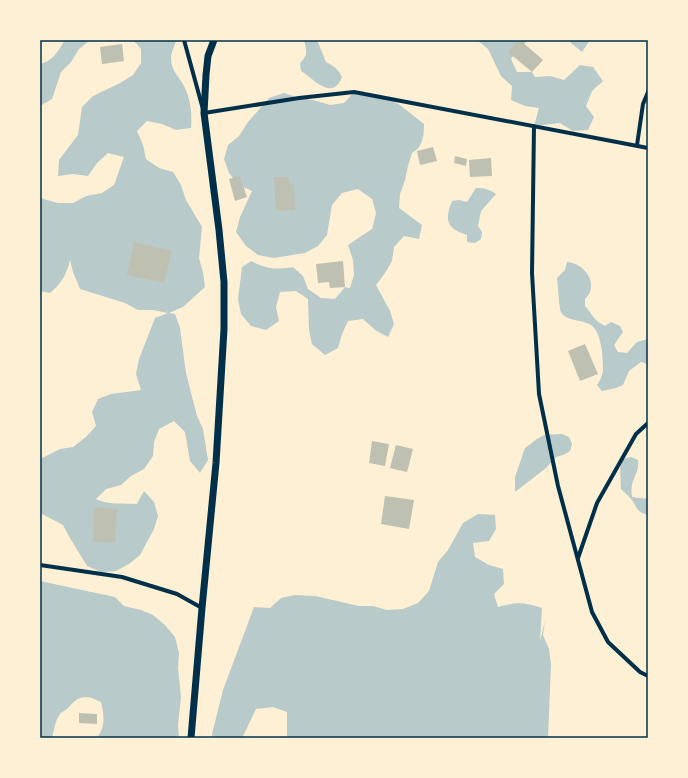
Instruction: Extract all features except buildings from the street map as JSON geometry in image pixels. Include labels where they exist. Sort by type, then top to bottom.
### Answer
[{"type":"street","points":[[184,40],[204,113],[224,282],[224,329],[216,463],[202,608],[192,738]]},
{"type":"street","points":[[204,113],[208,56],[214,40]]},
{"type":"street","points":[[204,113],[299,98],[354,92],[648,148]]},
{"type":"street","points":[[638,145],[643,104],[648,92]]},
{"type":"street","points":[[534,126],[532,273],[539,394],[558,486],[592,612],[608,642],[640,672],[648,676]]},
{"type":"street","points":[[578,559],[597,503],[636,434],[648,423]]},
{"type":"street","points":[[40,565],[122,578],[177,594],[202,608]]},
{"type":"shaded area","points":[[65,40],[90,40],[79,49],[71,62],[61,72],[52,99],[40,106],[40,64],[52,58]]},
{"type":"shaded area","points":[[133,40],[176,40],[171,56],[171,63],[186,91],[190,107],[191,128],[176,130],[162,124],[147,121],[137,131],[143,145],[146,159],[159,168],[173,172],[181,185],[186,200],[202,227],[199,258],[205,287],[183,307],[169,313],[175,314],[180,328],[186,373],[197,416],[203,429],[208,460],[200,473],[190,461],[185,432],[174,421],[159,429],[154,442],[153,456],[144,469],[131,476],[121,485],[106,489],[96,499],[111,503],[137,504],[144,491],[154,502],[158,516],[154,529],[140,555],[129,564],[116,571],[101,572],[87,566],[63,525],[40,513],[40,459],[60,449],[73,447],[86,437],[96,426],[92,412],[98,399],[111,394],[141,390],[136,374],[139,359],[155,318],[168,313],[153,310],[138,310],[125,303],[80,289],[70,260],[63,278],[57,286],[50,293],[40,291],[40,198],[58,203],[73,203],[86,196],[102,193],[114,185],[124,157],[108,153],[97,163],[88,176],[73,174],[58,176],[59,160],[78,135],[82,107],[93,96],[133,75],[141,63],[141,49]]},
{"type":"shaded area","points":[[304,40],[317,40],[326,62],[336,68],[342,77],[338,84],[333,88],[328,88],[317,83],[301,71],[300,63],[306,53]]},
{"type":"shaded area","points":[[477,40],[529,40],[519,48],[511,59],[517,72],[532,72],[535,77],[550,76],[564,80],[580,65],[593,67],[603,81],[592,91],[586,106],[594,117],[588,130],[573,131],[560,123],[534,126],[539,108],[525,106],[511,100],[512,86],[501,76],[488,49]]},
{"type":"shaded area","points":[[570,40],[590,40],[582,52],[571,43]]},
{"type":"shaded area","points":[[354,92],[387,98],[400,105],[424,124],[421,144],[412,153],[408,166],[400,194],[399,208],[422,225],[419,239],[404,236],[394,247],[392,261],[376,285],[390,311],[394,324],[388,337],[375,330],[363,319],[348,321],[338,348],[325,355],[312,344],[309,330],[308,299],[296,291],[280,292],[276,307],[279,321],[266,330],[251,326],[241,314],[238,299],[242,267],[251,261],[271,268],[293,267],[303,276],[308,289],[321,298],[335,299],[345,287],[350,288],[354,275],[353,260],[348,245],[372,229],[376,213],[372,199],[358,189],[342,193],[332,205],[327,235],[318,246],[305,253],[274,258],[258,255],[246,246],[236,232],[240,217],[252,191],[239,185],[229,173],[224,159],[228,145],[239,136],[248,122],[269,98],[284,93],[330,105],[344,103]]},
{"type":"shaded area","points":[[476,188],[486,189],[496,194],[481,211],[478,226],[482,232],[481,239],[475,243],[467,242],[467,235],[460,233],[451,227],[448,214],[452,201],[459,200],[467,202]]},
{"type":"shaded area","points":[[567,262],[580,266],[585,270],[591,281],[589,293],[585,299],[585,306],[594,317],[605,326],[611,322],[620,326],[623,332],[614,345],[618,352],[627,353],[637,342],[648,339],[648,364],[641,362],[629,371],[623,385],[616,388],[602,391],[597,385],[602,375],[603,366],[600,339],[595,328],[587,323],[571,319],[561,312],[557,278],[565,270]]},
{"type":"shaded area","points":[[562,434],[569,437],[572,444],[570,451],[556,457],[546,468],[515,492],[515,477],[525,448],[544,435]]},
{"type":"shaded area","points":[[631,457],[638,460],[631,491],[632,497],[648,499],[648,515],[640,511],[621,489],[620,468],[623,459]]},
{"type":"shaded area","points":[[478,514],[495,515],[496,529],[489,541],[473,543],[475,557],[489,565],[503,569],[504,584],[494,594],[498,607],[520,603],[542,608],[540,641],[545,621],[543,635],[549,649],[551,664],[548,738],[287,738],[287,712],[273,707],[256,709],[242,738],[213,738],[212,734],[223,690],[254,607],[270,608],[281,598],[295,595],[315,596],[359,606],[373,606],[387,610],[403,609],[418,603],[429,591],[438,562],[448,550],[463,523]]},
{"type":"shaded area","points":[[40,581],[115,597],[124,606],[141,610],[153,615],[165,625],[175,637],[179,653],[178,668],[181,697],[178,725],[179,738],[97,738],[102,729],[104,720],[101,702],[83,697],[76,700],[60,714],[52,738],[40,738]]}]
